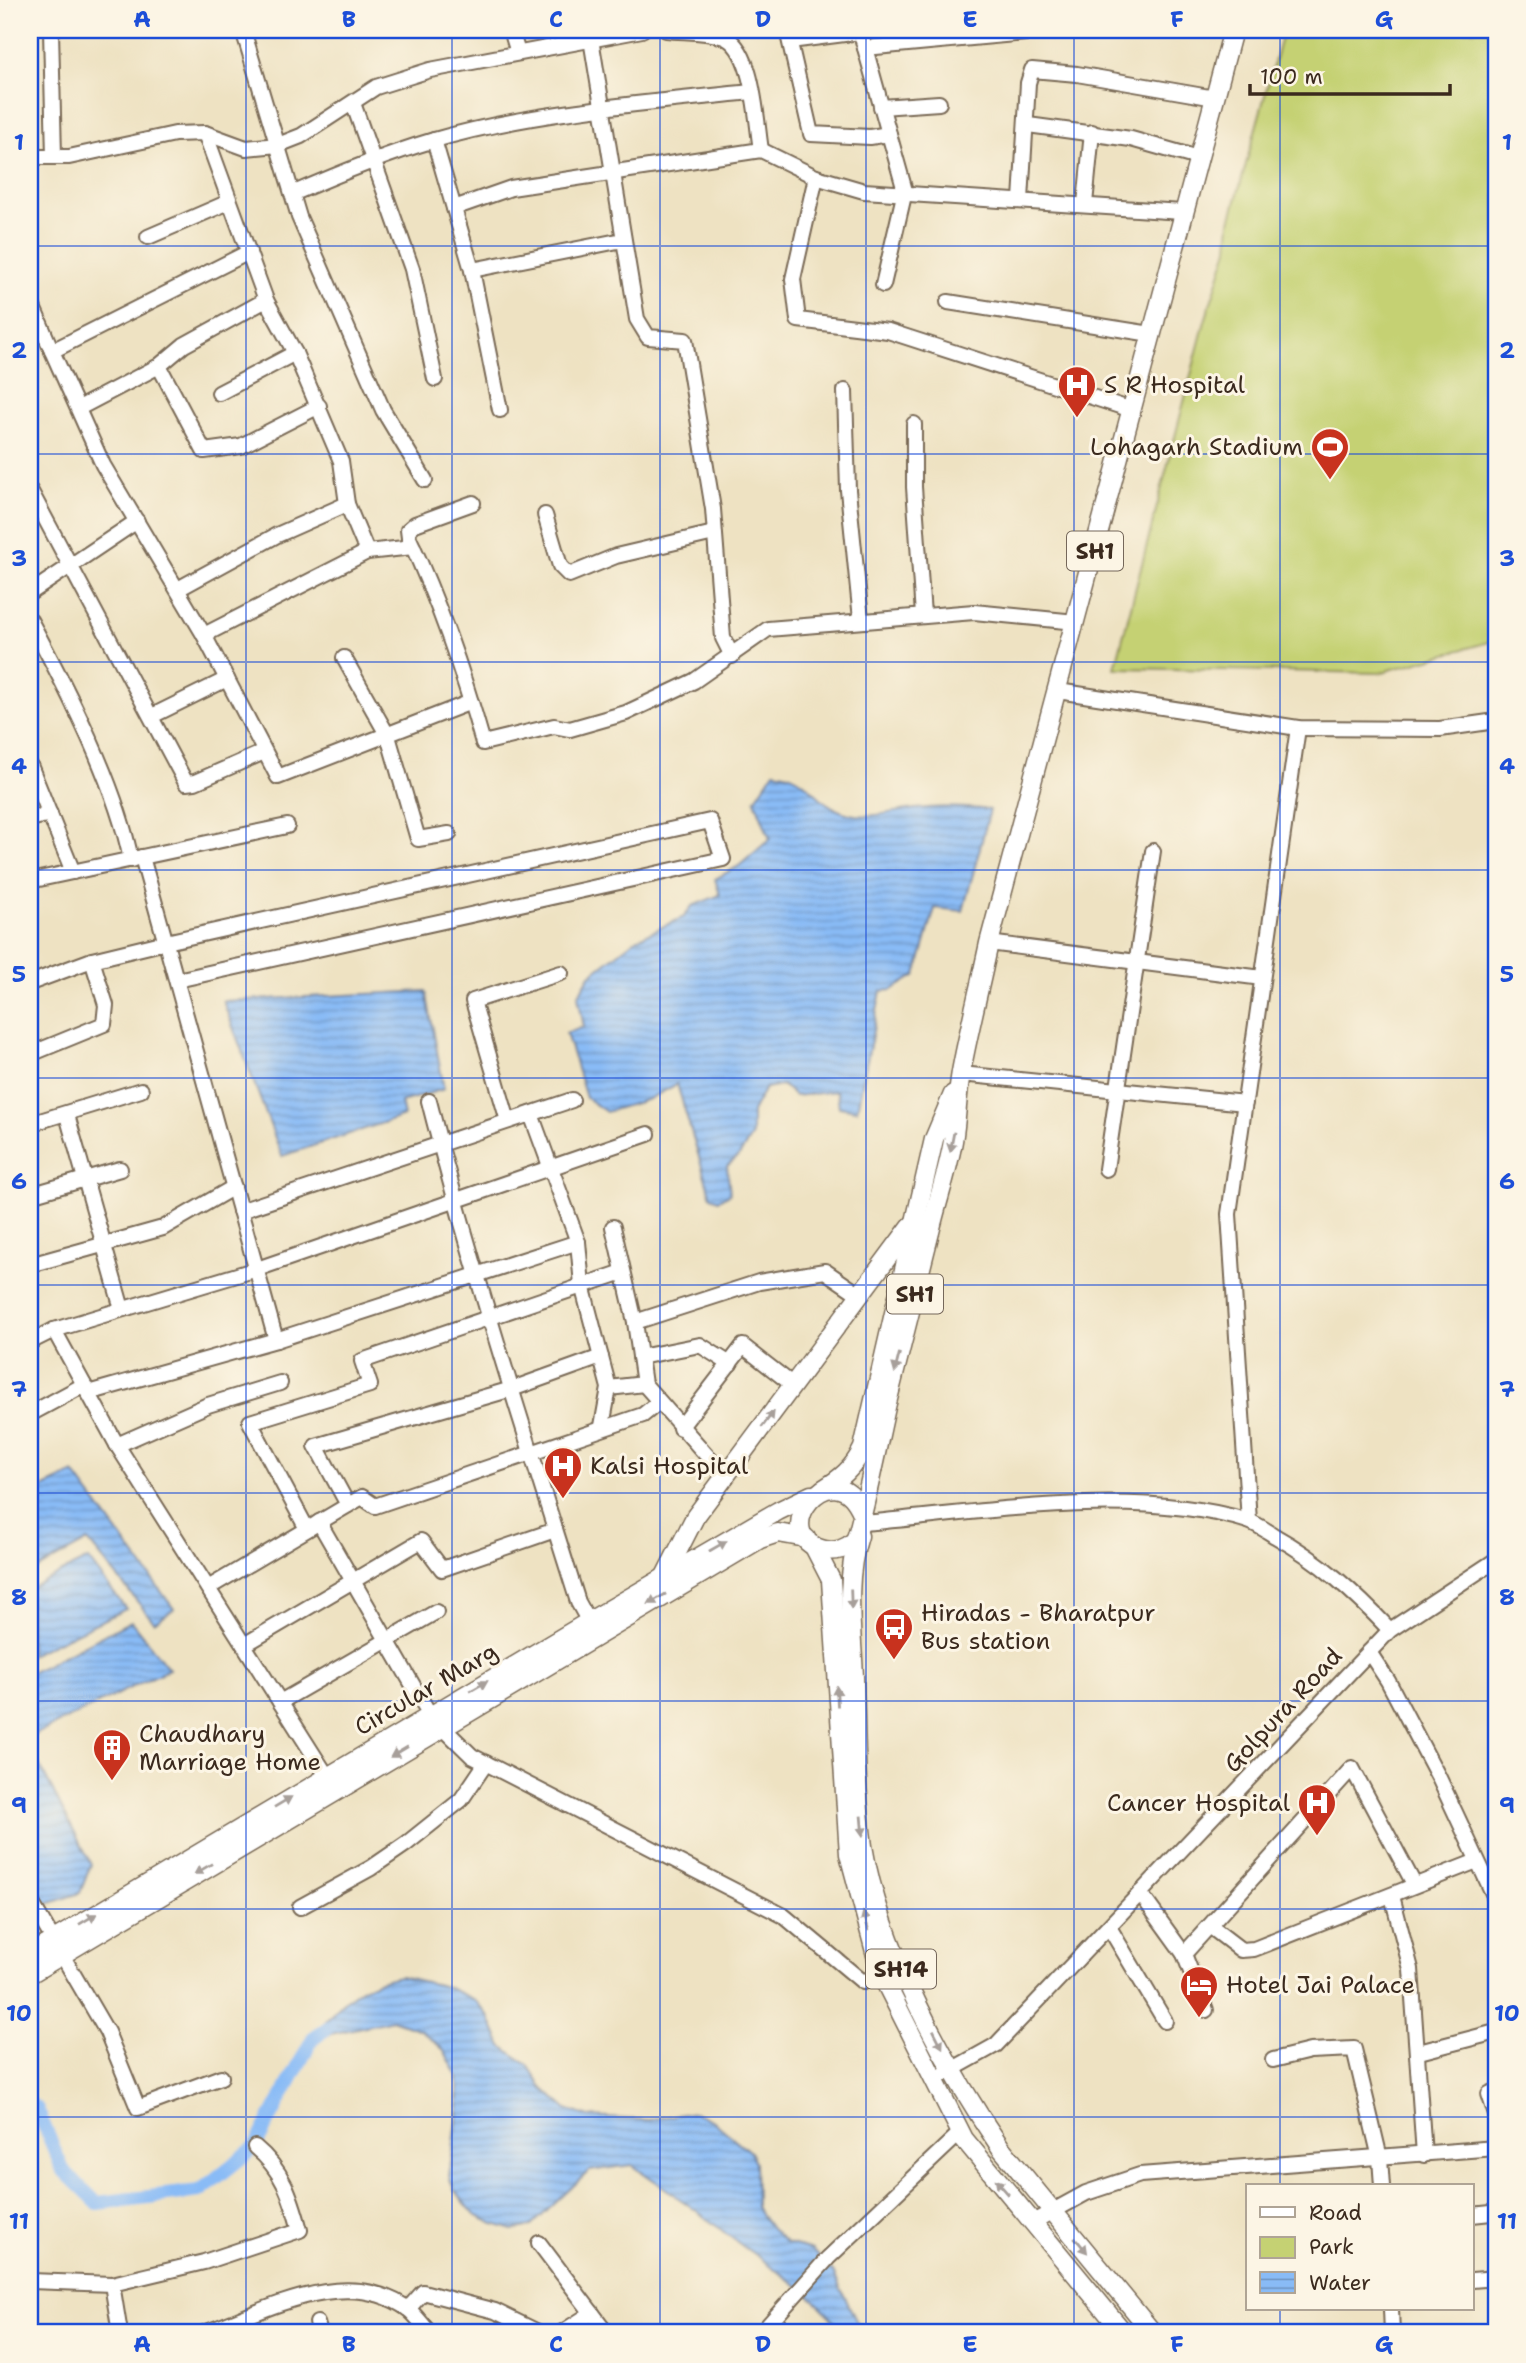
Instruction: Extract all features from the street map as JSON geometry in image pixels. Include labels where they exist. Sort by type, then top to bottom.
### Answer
[{"type":"main road","name":"SH1","points":[[861,1523],[953,1141],[961,1074],[989,943],[1058,691],[1182,212],[1233,30]]},
{"type":"main road","name":"SH1","points":[[818,1492],[849,1470],[863,1448],[934,1139],[961,1074]]},
{"type":"main road","points":[[664,1578],[695,1517],[915,1222]]},
{"type":"main road","points":[[842,1491],[851,1496],[861,1523],[848,1546],[830,1551],[809,1542],[801,1529],[802,1509],[818,1492],[842,1491]]},
{"type":"main road","name":"Circular Marg","points":[[592,1629],[664,1578],[778,1511],[818,1492]]},
{"type":"main road","name":"SH14","points":[[861,1523],[849,1571],[860,1808],[863,1847],[881,1918],[900,1966],[985,2124],[1153,2333]]},
{"type":"main road","name":"Circular Marg","points":[[30,1954],[56,1948],[592,1629],[760,1539],[788,1533],[809,1542]]},
{"type":"main road","name":"SH14","points":[[809,1542],[825,1565],[831,1580],[849,1854],[881,1974],[962,2136],[1125,2333]]},
{"type":"main road","name":"Circular Marg","points":[[30,1974],[56,1948],[327,1776],[436,1721]]},
{"type":"main road","points":[[948,2107],[948,2097],[953,2092],[960,2090],[969,2096]]},
{"type":"main road","points":[[962,2136],[970,2144],[982,2143],[987,2136],[985,2124]]},
{"type":"street","points":[[51,30],[54,157]]},
{"type":"street","points":[[243,30],[299,216],[383,410],[425,480]]},
{"type":"street","points":[[511,30],[518,53]]},
{"type":"street","points":[[30,157],[69,157],[175,134],[205,133],[246,148],[278,145],[301,136],[376,87],[430,70],[642,30]]},
{"type":"street","points":[[666,30],[723,36],[735,44],[747,62],[761,150]]},
{"type":"street","points":[[865,48],[1057,30]]},
{"type":"street","points":[[883,285],[905,191],[889,134],[881,107],[860,31],[789,36],[811,134],[870,137],[889,134]]},
{"type":"street","points":[[591,39],[601,109],[615,172],[637,319],[648,337],[685,340],[713,509],[723,638],[732,656]]},
{"type":"street","points":[[1021,200],[1028,125],[1028,83],[1032,70],[1077,74],[1215,98]]},
{"type":"street","points":[[292,194],[374,160],[434,140],[601,109],[751,92]]},
{"type":"street","points":[[353,103],[412,269],[435,379]]},
{"type":"street","points":[[881,107],[939,103]]},
{"type":"street","points":[[1028,125],[1131,139],[1198,158]]},
{"type":"street","points":[[1085,205],[1092,132]]},
{"type":"street","points":[[205,133],[266,300],[295,353],[341,461],[347,504],[367,552]]},
{"type":"street","points":[[434,140],[472,270],[500,410]]},
{"type":"street","points":[[454,208],[511,188],[761,150],[816,177],[864,191],[905,191],[1182,212]]},
{"type":"street","points":[[816,177],[793,279],[798,320],[888,331],[1132,410]]},
{"type":"street","points":[[148,237],[229,202]]},
{"type":"street","points":[[472,270],[624,240]]},
{"type":"street","points":[[52,351],[249,252]]},
{"type":"street","points":[[30,300],[103,466],[204,635],[278,777],[471,702]]},
{"type":"street","points":[[79,408],[159,366],[184,345],[266,300]]},
{"type":"street","points":[[948,302],[1151,334]]},
{"type":"street","points":[[219,393],[295,353]]},
{"type":"street","points":[[159,366],[204,452],[241,446],[319,406]]},
{"type":"street","points":[[845,391],[848,490],[862,619]]},
{"type":"street","points":[[914,425],[914,487],[923,615]]},
{"type":"street","points":[[30,490],[186,783],[195,782],[264,751]]},
{"type":"street","points":[[473,503],[415,524],[408,530],[433,589],[483,743],[554,726],[570,729],[626,713],[660,699],[732,656],[768,629],[862,619],[974,612],[1076,622]]},
{"type":"street","points":[[178,589],[277,535],[347,504]]},
{"type":"street","points":[[545,515],[560,566],[569,575],[616,556],[714,533]]},
{"type":"street","points":[[30,593],[137,521]]},
{"type":"street","points":[[204,635],[367,552],[413,547]]},
{"type":"street","points":[[30,622],[51,660],[123,821],[166,942],[276,1340]]},
{"type":"street","points":[[344,658],[388,736],[418,839],[449,834]]},
{"type":"street","points":[[152,716],[227,679]]},
{"type":"street","points":[[1058,691],[1298,728],[1440,729],[1496,721]]},
{"type":"street","points":[[1249,1521],[1229,1214],[1298,728]]},
{"type":"street","points":[[30,765],[73,872]]},
{"type":"street","points":[[30,819],[50,814]]},
{"type":"street","points":[[30,983],[92,960],[166,942],[710,821],[723,859],[177,980]]},
{"type":"street","points":[[30,881],[287,826]]},
{"type":"street","points":[[1106,1169],[1153,851]]},
{"type":"street","points":[[989,943],[1262,978]]},
{"type":"street","points":[[30,1050],[38,1051],[104,1024],[106,1005],[92,960]]},
{"type":"street","points":[[508,1121],[473,1001],[561,974]]},
{"type":"street","points":[[961,1074],[1244,1103]]},
{"type":"street","points":[[30,1124],[67,1115],[141,1090]]},
{"type":"street","points":[[240,1211],[572,1100]]},
{"type":"street","points":[[429,1101],[476,1275],[578,1602],[592,1629]]},
{"type":"street","points":[[531,1114],[578,1242],[582,1284],[609,1388],[602,1426]]},
{"type":"street","points":[[67,1115],[122,1309]]},
{"type":"street","points":[[30,1342],[54,1330],[257,1269],[648,1134]]},
{"type":"street","points":[[30,1195],[120,1169]]},
{"type":"street","points":[[30,1265],[163,1228],[234,1186]]},
{"type":"street","points":[[613,1227],[635,1322],[645,1384],[680,1428],[725,1476]]},
{"type":"street","points":[[30,1414],[86,1389],[276,1340],[578,1242]]},
{"type":"street","points":[[635,1322],[759,1282],[825,1271],[860,1295]]},
{"type":"street","points":[[623,1272],[362,1361],[370,1385],[250,1422],[313,1525],[351,1579],[436,1721],[472,1756],[784,1916],[863,1982],[900,1966]]},
{"type":"street","points":[[54,1330],[117,1445],[327,1776]]},
{"type":"street","points":[[640,1357],[700,1345],[730,1364]]},
{"type":"street","points":[[680,1428],[743,1346],[793,1385]]},
{"type":"street","points":[[348,1505],[316,1446],[512,1389],[601,1357]]},
{"type":"street","points":[[117,1445],[208,1405],[279,1383]]},
{"type":"street","points":[[609,1388],[645,1384]]},
{"type":"street","points":[[208,1588],[362,1497],[375,1506],[532,1455],[602,1426],[643,1415],[659,1402]]},
{"type":"street","points":[[861,1523],[1056,1506],[1154,1504],[1249,1521],[1308,1555],[1357,1595],[1390,1630]]},
{"type":"street","points":[[244,1645],[351,1579],[421,1541],[442,1569],[555,1530]]},
{"type":"street","name":"Golpura Road","points":[[935,2079],[996,2045],[1390,1630],[1496,1560]]},
{"type":"street","points":[[280,1702],[436,1612]]},
{"type":"street","points":[[1369,1651],[1439,1778],[1496,1900]]},
{"type":"street","points":[[300,1908],[371,1868],[406,1844],[461,1800],[486,1763]]},
{"type":"street","points":[[1184,1954],[1352,1768],[1414,1884]]},
{"type":"street","points":[[1211,1927],[1241,1950],[1254,1949],[1477,1861]]},
{"type":"street","points":[[1140,1894],[1184,1954],[1206,2010]]},
{"type":"street","points":[[1392,1896],[1411,1969],[1419,2052],[1424,2155]]},
{"type":"street","points":[[30,1900],[107,2032],[138,2108],[221,2077]]},
{"type":"street","points":[[1109,1927],[1165,2021]]},
{"type":"street","points":[[1419,2052],[1496,2032]]},
{"type":"street","points":[[1273,2060],[1310,2051],[1354,2049],[1380,2158],[1382,2184]]},
{"type":"street","points":[[1496,2091],[1489,2094],[1496,2115]]},
{"type":"street","points":[[761,2333],[828,2258],[962,2136]]},
{"type":"street","points":[[30,2281],[112,2284],[204,2262],[300,2230],[290,2192],[272,2161],[255,2147]]},
{"type":"street","points":[[1032,2222],[1086,2193],[1140,2175],[1496,2148]]},
{"type":"street","points":[[1474,2215],[1491,2213]]},
{"type":"street","points":[[539,2244],[607,2333]]},
{"type":"street","points":[[1474,2280],[1496,2278]]},
{"type":"street","points":[[112,2284],[120,2333]]},
{"type":"street","points":[[204,2333],[285,2302],[338,2290],[366,2290],[408,2309],[430,2333]]},
{"type":"street","points":[[408,2309],[423,2292],[495,2311],[540,2333]]},
{"type":"street","points":[[1391,2310],[1392,2333]]},
{"type":"street","points":[[561,2333],[592,2313]]},
{"type":"green space","name":"Lohagarh Stadium","points":[[1283,30],[1496,30],[1496,640],[1379,673],[1115,668],[1205,321],[1228,249],[1230,222]]},
{"type":"water","points":[[774,771],[796,778],[835,809],[854,815],[934,807],[990,810],[963,911],[935,908],[916,975],[892,990],[881,991],[857,1110],[839,1107],[837,1091],[795,1096],[782,1085],[765,1088],[752,1112],[752,1135],[739,1156],[727,1166],[730,1194],[718,1200],[711,1197],[677,1084],[649,1099],[606,1112],[586,1098],[566,1033],[584,1027],[578,996],[590,975],[636,939],[684,917],[692,906],[720,895],[715,879],[739,866],[770,839],[755,800]]},
{"type":"water","points":[[426,991],[444,1089],[401,1102],[404,1116],[282,1156],[223,1001]]},
{"type":"water","points":[[74,1473],[174,1609],[154,1622],[88,1541],[30,1573],[30,1494]]},
{"type":"water","points":[[88,1559],[126,1609],[30,1655],[30,1588]]},
{"type":"water","points":[[131,1621],[169,1669],[30,1737],[30,1673]]},
{"type":"water","points":[[32,1751],[91,1864],[80,1893],[44,1905],[30,1881]]},
{"type":"water","points":[[400,1976],[447,1987],[475,2000],[489,2017],[502,2046],[528,2065],[543,2089],[567,2109],[589,2117],[649,2120],[694,2112],[713,2121],[750,2152],[755,2162],[756,2207],[771,2229],[787,2243],[812,2250],[833,2272],[862,2333],[843,2333],[817,2303],[788,2278],[632,2165],[589,2171],[531,2226],[513,2230],[475,2215],[454,2190],[449,2176],[459,2108],[458,2076],[444,2050],[421,2030],[392,2020],[313,2038],[349,1997],[371,1984]]},
{"type":"waterway","points":[[30,2104],[37,2109],[63,2170],[97,2203],[200,2191],[255,2147],[313,2038],[329,2027]]},
{"type":"place","name":"S R Hospital","points":[[1077,419]]},
{"type":"place","name":"Lohagarh Stadium","points":[[1330,481]]},
{"type":"place","name":"Kalsi Hospital","points":[[563,1500]]},
{"type":"place","name":"Hiradas - Bharatpur Bus station","points":[[894,1661]]},
{"type":"place","name":"Chaudhary Marriage Home","points":[[112,1782]]},
{"type":"place","name":"Cancer Hospital","points":[[1317,1837]]},
{"type":"place","name":"Hotel Jai Palace","points":[[1199,2019]]}]
